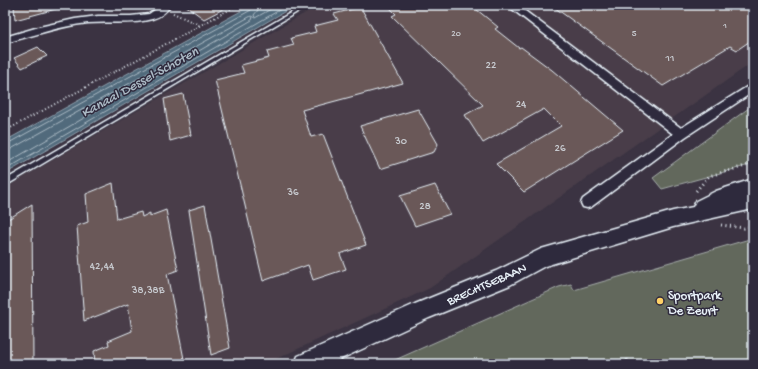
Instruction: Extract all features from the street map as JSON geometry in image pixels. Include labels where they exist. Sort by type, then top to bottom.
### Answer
[{"type":"main road","name":"BRECHTSEBAAN","points":[[673,219],[722,196],[753,186]]},
{"type":"main road","name":"BRECHTSEBAAN","points":[[306,364],[422,311],[503,278],[541,258],[673,219],[753,201]]},
{"type":"street","points":[[511,5],[681,134]]},
{"type":"street","points":[[5,40],[59,25],[97,19],[152,17],[166,7]]},
{"type":"street","points":[[587,203],[681,134],[753,87]]},
{"type":"lane","points":[[5,183],[307,5]]},
{"type":"path","points":[[5,131],[238,5]]},
{"type":"path","points":[[166,7],[200,26]]},
{"type":"path","points":[[627,359],[628,364]]},
{"type":"shaded area","points":[[319,5],[753,5],[753,62],[430,288],[265,364],[5,364],[5,188]]},
{"type":"green space","points":[[753,105],[753,164],[662,189],[653,178]]},
{"type":"green space","name":"Sportpark De Zeurt","points":[[753,238],[753,364],[386,364],[559,287],[571,284],[574,290]]},
{"type":"water","name":"Kanaal Dessel-Schoten","points":[[252,5],[296,5],[5,174],[5,141]]},
{"type":"building","points":[[14,5],[55,5],[56,9],[15,20]]},
{"type":"building","points":[[185,5],[231,5],[204,19]]},
{"type":"building","points":[[387,5],[471,5],[498,27],[495,29],[519,48],[521,47],[552,70],[623,130],[524,192],[496,164],[561,126],[544,109],[483,143],[465,115],[483,105],[392,16],[396,14]]},
{"type":"building","points":[[551,5],[743,5],[753,11],[753,39],[737,50],[730,46],[663,86]]},
{"type":"building","points":[[361,8],[403,83],[302,110],[311,137],[323,134],[366,245],[340,254],[346,269],[313,280],[308,265],[263,281],[215,80],[244,73],[241,65],[269,58],[267,52],[294,45],[291,38],[316,32],[314,26],[338,20],[334,14]]},
{"type":"building","points":[[38,47],[47,56],[22,68],[14,58]]},
{"type":"building","points":[[183,94],[191,135],[170,141],[164,99]]},
{"type":"building","points":[[418,109],[438,144],[434,152],[380,169],[360,126]]},
{"type":"building","points":[[113,183],[117,219],[141,212],[142,217],[150,213],[150,216],[166,210],[178,270],[167,274],[185,364],[95,364],[94,351],[109,345],[108,341],[132,331],[128,304],[84,321],[77,226],[88,222],[86,194]]},
{"type":"building","points":[[435,185],[450,214],[415,226],[400,196]]},
{"type":"building","points":[[32,204],[33,364],[5,364],[5,221]]},
{"type":"building","points":[[205,205],[230,348],[211,355],[189,210]]},
{"type":"place","name":"Sportpark De Zeurt","points":[[660,301]]}]
